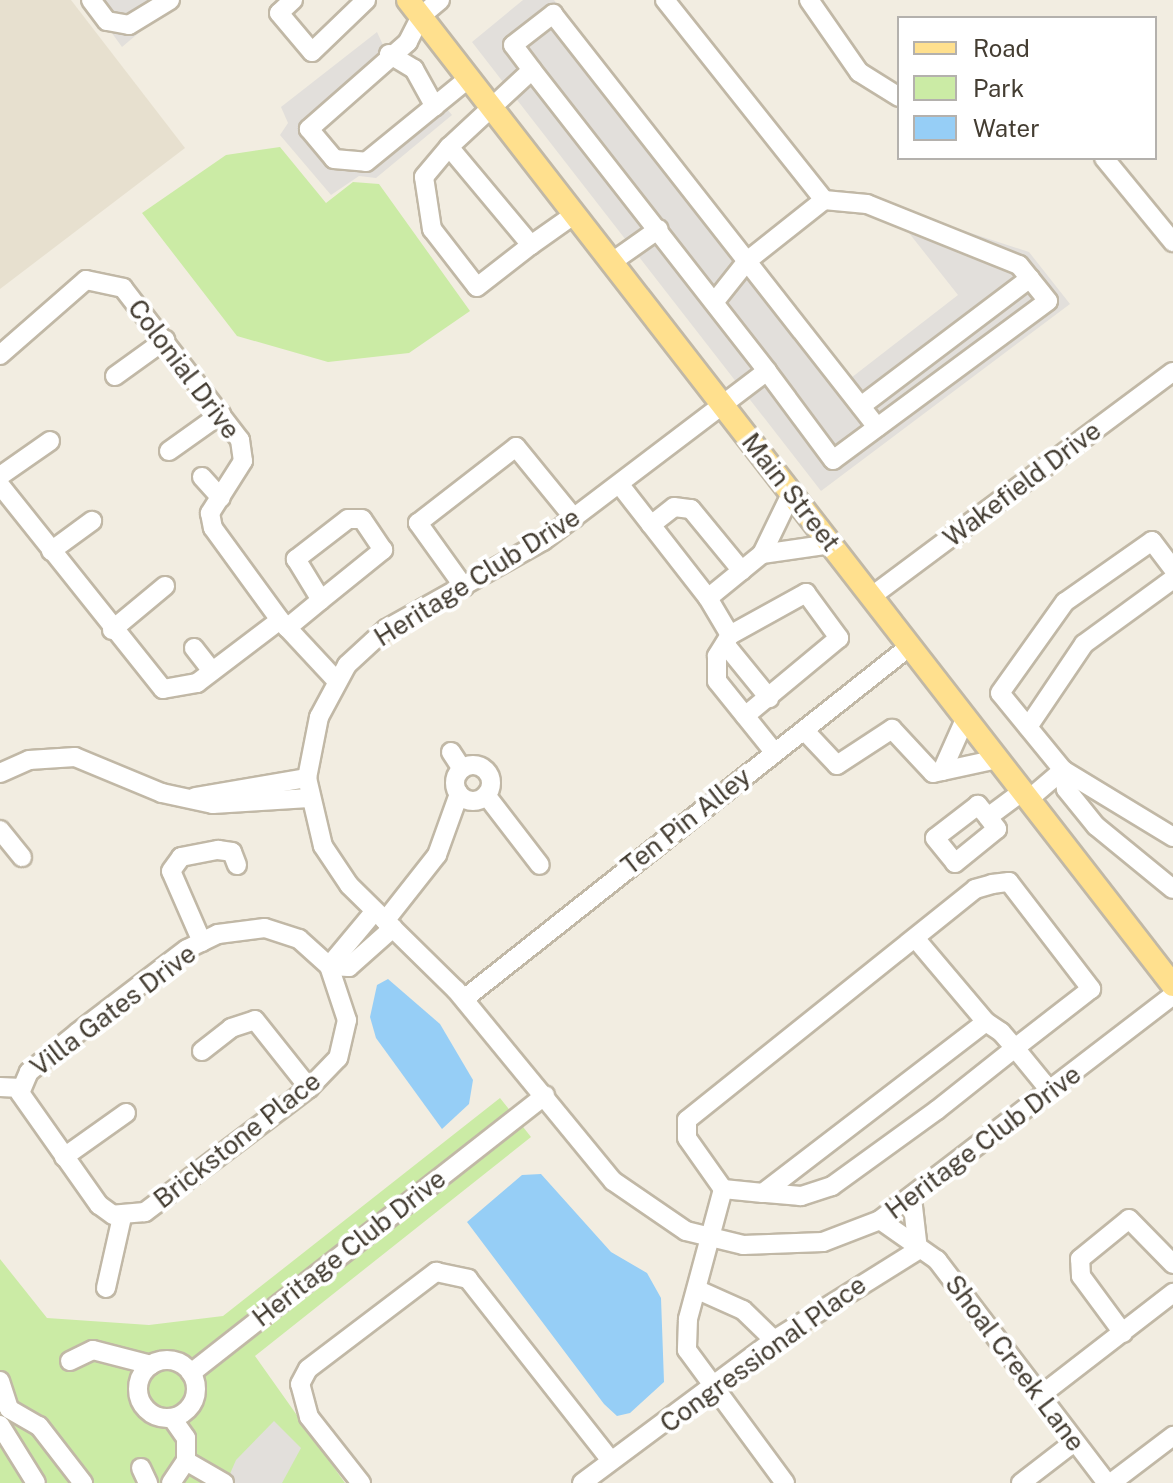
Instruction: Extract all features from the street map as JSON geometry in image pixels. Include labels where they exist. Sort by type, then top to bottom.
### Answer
[{"type":"main road","name":"Main Street","points":[[414,8],[1173,985]]},
{"type":"street","points":[[91,0],[107,21],[129,25],[162,2]]},
{"type":"street","points":[[293,0],[279,13],[312,52],[366,0]]},
{"type":"street","points":[[440,0],[414,8],[408,42],[389,54],[309,129],[334,159],[366,162],[469,78]]},
{"type":"street","points":[[665,0],[824,200]]},
{"type":"street","points":[[809,0],[843,54],[897,95]]},
{"type":"street","points":[[716,300],[747,261],[824,200],[867,204],[1019,265],[1048,301],[833,460],[716,300],[513,45],[553,14],[747,261],[861,406],[877,427]]},
{"type":"street","points":[[389,54],[414,69],[435,107]]},
{"type":"street","points":[[532,70],[489,103],[424,177],[432,229],[477,287],[575,214]]},
{"type":"street","points":[[449,147],[531,245]]},
{"type":"street","points":[[1106,160],[1173,242]]},
{"type":"street","points":[[612,262],[659,229]]},
{"type":"street","points":[[861,406],[1030,278]]},
{"type":"street","name":"Colonial Drive","points":[[0,355],[86,280],[106,279],[123,288],[240,440],[243,461],[210,513],[213,528],[283,624],[336,680]]},
{"type":"street","points":[[62,298],[75,314]]},
{"type":"street","points":[[115,376],[165,340]]},
{"type":"street","name":"Heritage Club Drive","points":[[767,371],[574,518],[464,587],[386,629],[336,680],[319,717],[307,778],[309,798],[323,846],[384,920],[464,999],[613,1181],[659,1216],[709,1237],[795,1246],[880,1220],[1051,1092],[1173,995]]},
{"type":"street","name":"Wakefield Drive","points":[[872,596],[1173,372]]},
{"type":"street","points":[[169,451],[221,414]]},
{"type":"street","points":[[0,476],[50,441]]},
{"type":"street","points":[[464,587],[418,523],[516,447],[574,518]]},
{"type":"street","points":[[202,477],[221,498]]},
{"type":"street","points":[[0,485],[112,630],[163,689],[181,691],[321,600],[383,550],[362,519],[348,519],[296,559],[321,600]]},
{"type":"street","points":[[620,485],[708,598],[728,639],[769,698]]},
{"type":"street","points":[[708,598],[762,554],[792,492]]},
{"type":"street","points":[[651,525],[674,507],[691,509],[742,571]]},
{"type":"street","points":[[51,551],[92,521]]},
{"type":"street","points":[[1173,569],[1152,541],[1065,602],[1000,693],[1063,770],[1173,837]]},
{"type":"street","points":[[762,554],[831,544]]},
{"type":"street","points":[[1028,727],[1084,644],[1173,579]]},
{"type":"street","points":[[112,630],[165,586]]},
{"type":"street","points":[[745,716],[835,648],[833,627],[806,593],[728,639],[714,674],[745,716],[768,757]]},
{"type":"street","name":"Ten Pin Alley","points":[[464,999],[910,646]]},
{"type":"street","points":[[194,648],[212,671]]},
{"type":"street","points":[[942,771],[966,717]]},
{"type":"street","points":[[804,730],[837,765],[892,729],[928,771],[998,759]]},
{"type":"street","points":[[329,966],[349,967],[437,855],[459,794],[462,769],[451,752]]},
{"type":"street","points":[[0,773],[29,760],[75,757],[162,793],[234,805],[309,798]]},
{"type":"street","points":[[462,769],[488,772],[486,795],[540,865]]},
{"type":"street","points":[[988,817],[1063,770]]},
{"type":"street","points":[[1063,770],[1066,789],[1096,826],[1173,889]]},
{"type":"street","points":[[195,797],[307,778]]},
{"type":"street","points":[[459,794],[476,800],[486,795]]},
{"type":"street","points":[[0,830],[22,857]]},
{"type":"street","points":[[202,942],[171,871],[181,857],[218,850],[232,852],[237,865]]},
{"type":"street","points":[[1009,882],[1091,989],[1015,1048],[832,1186],[801,1196],[723,1189],[687,1138],[687,1120],[975,889],[1009,882]]},
{"type":"street","name":"Villa Gates Drive","points":[[64,1157],[21,1088],[77,1033],[202,942],[265,928],[299,939],[329,966]]},
{"type":"street","points":[[915,938],[1051,1092]]},
{"type":"street","name":"Brickstone Place","points":[[64,1157],[99,1205],[122,1217],[145,1212],[309,1088],[346,1040],[342,990],[329,966]]},
{"type":"street","points":[[202,1051],[231,1028],[255,1020],[309,1088]]},
{"type":"street","points":[[763,1193],[986,1022]]},
{"type":"street","points":[[0,1087],[21,1088]]},
{"type":"street","name":"Heritage Club Drive","points":[[191,1373],[545,1095]]},
{"type":"street","points":[[64,1157],[126,1113]]},
{"type":"street","points":[[723,1189],[709,1237],[687,1350],[708,1386],[785,1483]]},
{"type":"street","points":[[912,1198],[918,1250]]},
{"type":"street","points":[[106,1288],[122,1217]]},
{"type":"street","points":[[1123,1333],[1081,1276],[1080,1259],[1129,1219],[1173,1264]]},
{"type":"street","name":"Shoal Creek Lane","points":[[880,1220],[918,1250],[937,1260],[1074,1442],[1109,1483]]},
{"type":"street","name":"Congressional Place","points":[[582,1483],[708,1386],[774,1340],[918,1250]]},
{"type":"street","points":[[361,1483],[309,1417],[300,1384],[308,1369],[436,1272],[468,1279],[611,1461]]},
{"type":"street","points":[[698,1290],[743,1310],[774,1340]]},
{"type":"street","points":[[1041,1395],[1173,1293]]},
{"type":"street","points":[[70,1361],[93,1350],[151,1365],[170,1360],[191,1373],[194,1403],[172,1418],[153,1415],[140,1400],[140,1381],[151,1365]]},
{"type":"street","points":[[3,1407],[36,1483]]},
{"type":"street","points":[[3,1407],[39,1426],[83,1483]]},
{"type":"street","points":[[171,1483],[186,1461],[186,1438],[172,1418]]},
{"type":"street","points":[[1109,1483],[1173,1436]]},
{"type":"street","points":[[1021,1483],[1074,1442]]},
{"type":"street","points":[[186,1461],[224,1483]]},
{"type":"street","points":[[29,1464],[45,1483]]},
{"type":"shaded area","points":[[0,0],[71,0],[185,148],[0,289]]},
{"type":"shaded area","points":[[88,0],[178,0],[122,47]]},
{"type":"shaded area","points":[[523,0],[554,0],[847,381],[958,295],[909,233],[915,222],[931,220],[1029,252],[1070,304],[821,491],[472,42]]},
{"type":"shaded area","points":[[377,32],[394,69],[324,128],[343,153],[371,149],[441,102],[452,115],[376,178],[359,176],[331,195],[280,135],[288,123],[281,107]]},
{"type":"shaded area","points":[[274,1421],[301,1448],[282,1483],[226,1483],[236,1460]]},
{"type":"green space","points":[[280,147],[326,203],[353,182],[379,184],[470,311],[409,353],[328,362],[237,336],[142,213],[226,155]]},
{"type":"green space","points":[[500,1098],[531,1137],[255,1356],[345,1483],[0,1483],[0,1259],[47,1318],[149,1325],[223,1316]]},
{"type":"water","points":[[388,979],[440,1024],[473,1080],[469,1104],[442,1129],[376,1038],[370,1017],[377,985]]},
{"type":"water","points":[[541,1174],[611,1252],[647,1273],[661,1298],[664,1382],[630,1413],[617,1416],[604,1404],[467,1222],[522,1175]]}]
